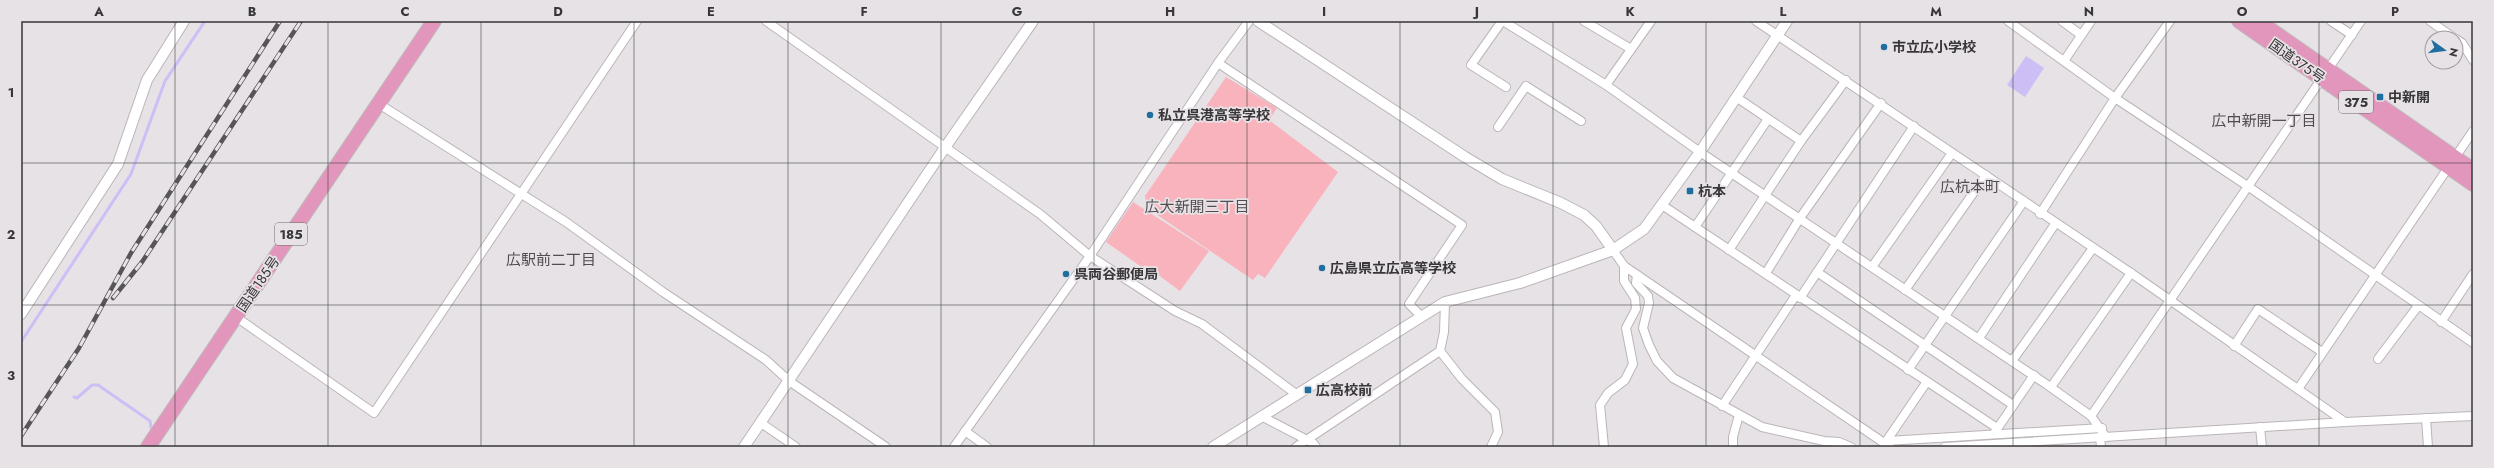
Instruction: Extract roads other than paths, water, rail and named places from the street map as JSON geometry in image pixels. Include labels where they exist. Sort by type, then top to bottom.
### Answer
[{"type":"highway","name":"国道185号","points":[[148,447],[434,21]]},
{"type":"highway","name":"国道375号","points":[[2238,21],[2325,75],[2451,162],[2473,184]]},
{"type":"highway","name":"国道375号","points":[[2258,21],[2325,75]]},
{"type":"highway","name":"国道375号","points":[[2451,162],[2473,170]]},
{"type":"street","points":[[21,314],[118,164],[147,80],[184,21]]},
{"type":"street","points":[[236,317],[374,413],[520,193],[637,21]]},
{"type":"street","points":[[766,21],[946,146],[1040,214],[1090,256],[1175,311],[1202,324],[1296,394]]},
{"type":"street","points":[[744,447],[946,146],[1033,21]]},
{"type":"street","points":[[954,447],[1090,256],[1218,63],[1249,21]]},
{"type":"street","points":[[1258,21],[1465,158],[1502,179],[1561,202],[1584,215],[1596,226],[1624,266],[1887,444],[1995,432],[2102,428]]},
{"type":"street","points":[[1506,87],[1471,65],[1503,21],[1606,85],[1700,152],[1906,290],[1946,315],[2051,387],[2091,416],[2102,428],[2103,437],[2101,447]]},
{"type":"street","points":[[1584,21],[1631,49]]},
{"type":"street","points":[[1606,85],[1650,21]]},
{"type":"street","points":[[1756,21],[1914,126],[2024,201],[2040,214],[2131,273],[2345,422]]},
{"type":"street","points":[[1213,447],[1446,302],[1520,283],[1613,250],[1644,228],[1700,152],[1787,21]]},
{"type":"street","points":[[2008,21],[2115,98],[2250,187],[2375,276],[2473,343]]},
{"type":"street","points":[[2062,21],[2082,35]]},
{"type":"street","points":[[2072,28],[2077,21]]},
{"type":"street","points":[[2064,61],[2090,21]]},
{"type":"street","points":[[2040,214],[2115,98],[2170,21]]},
{"type":"street","points":[[2331,21],[2352,35]]},
{"type":"street","points":[[2091,416],[2250,187],[2361,21]]},
{"type":"street","points":[[2430,21],[2442,30]]},
{"type":"street","points":[[2464,47],[2473,60]]},
{"type":"street","points":[[1218,63],[1462,225],[1409,304],[1422,316]]},
{"type":"street","points":[[1729,250],[1801,141],[1846,80]]},
{"type":"street","points":[[1498,127],[1526,86],[1582,121]]},
{"type":"street","points":[[1736,97],[1801,141]]},
{"type":"street","points":[[1766,273],[1800,218],[1880,103]]},
{"type":"street","points":[[379,104],[566,222],[663,292],[766,360],[789,381],[886,447]]},
{"type":"street","points":[[1695,227],[1768,119]]},
{"type":"street","points":[[1722,406],[1817,272],[1914,126]]},
{"type":"street","points":[[2298,389],[2473,131]]},
{"type":"street","points":[[1872,267],[1952,153]]},
{"type":"street","points":[[1906,290],[1986,175]]},
{"type":"street","points":[[1908,370],[2024,201]]},
{"type":"street","points":[[1662,205],[1766,273],[1798,297],[1908,370],[1995,432]]},
{"type":"street","points":[[1979,338],[2055,224]]},
{"type":"street","points":[[2012,361],[2093,248]]},
{"type":"street","points":[[1604,447],[1600,405],[1608,393],[1625,380],[1633,364],[1626,328],[1636,309],[1635,298],[1624,281],[1624,266]]},
{"type":"street","points":[[1817,272],[2013,405]]},
{"type":"street","points":[[2051,387],[2131,273]]},
{"type":"street","points":[[2441,322],[2473,274]]},
{"type":"street","points":[[1637,275],[1636,282],[1648,296],[1649,303],[1643,328],[1657,361],[1673,378],[1762,427],[1824,441],[1839,442],[1851,447]]},
{"type":"street","points":[[1296,447],[1309,440],[1440,351],[1444,332],[1446,302]]},
{"type":"street","points":[[2378,359],[2418,306]]},
{"type":"street","points":[[2234,346],[2258,309],[2322,352]]},
{"type":"street","points":[[1440,351],[1462,379],[1495,412],[1498,432],[1491,447]]},
{"type":"street","points":[[1994,446],[1995,432],[2034,375]]},
{"type":"street","points":[[1887,444],[1926,383]]},
{"type":"street","points":[[1733,447],[1733,437],[1739,415]]},
{"type":"street","points":[[1261,416],[1309,440],[1316,447]]},
{"type":"street","points":[[1945,447],[2033,445],[2103,437],[2345,422],[2473,416]]},
{"type":"street","points":[[2426,418],[2428,447]]},
{"type":"street","points":[[761,423],[796,447]]},
{"type":"street","points":[[2260,427],[2262,447]]},
{"type":"street","points":[[965,431],[987,447]]},
{"type":"waterway","points":[[21,342],[131,174],[165,81],[205,21]]},
{"type":"waterway","points":[[74,397],[77,398],[92,385],[98,385],[150,421],[152,433]]},
{"type":"railway","points":[[21,436],[79,348],[131,253],[280,21]]},
{"type":"railway","points":[[113,298],[142,262],[301,21]]},
{"type":"place","name":"市立広小学校","points":[[1884,47]]},
{"type":"place","name":"中新開","points":[[2380,97]]},
{"type":"place","name":"私立呉港高等学校","points":[[1150,115]]},
{"type":"place","name":"杭本","points":[[1690,191]]},
{"type":"place","name":"広島県立広高等学校","points":[[1322,268]]},
{"type":"place","name":"呉両谷郵便局","points":[[1066,274]]},
{"type":"place","name":"広高校前","points":[[1308,390]]},
{"type":"district","name":"広中新開一丁目","points":[[2264,121]]},
{"type":"district","name":"広杭本町","points":[[1970,187]]},
{"type":"district","name":"広大新開三丁目","points":[[1197,207]]},
{"type":"district","name":"広駅前二丁目","points":[[551,260]]}]
